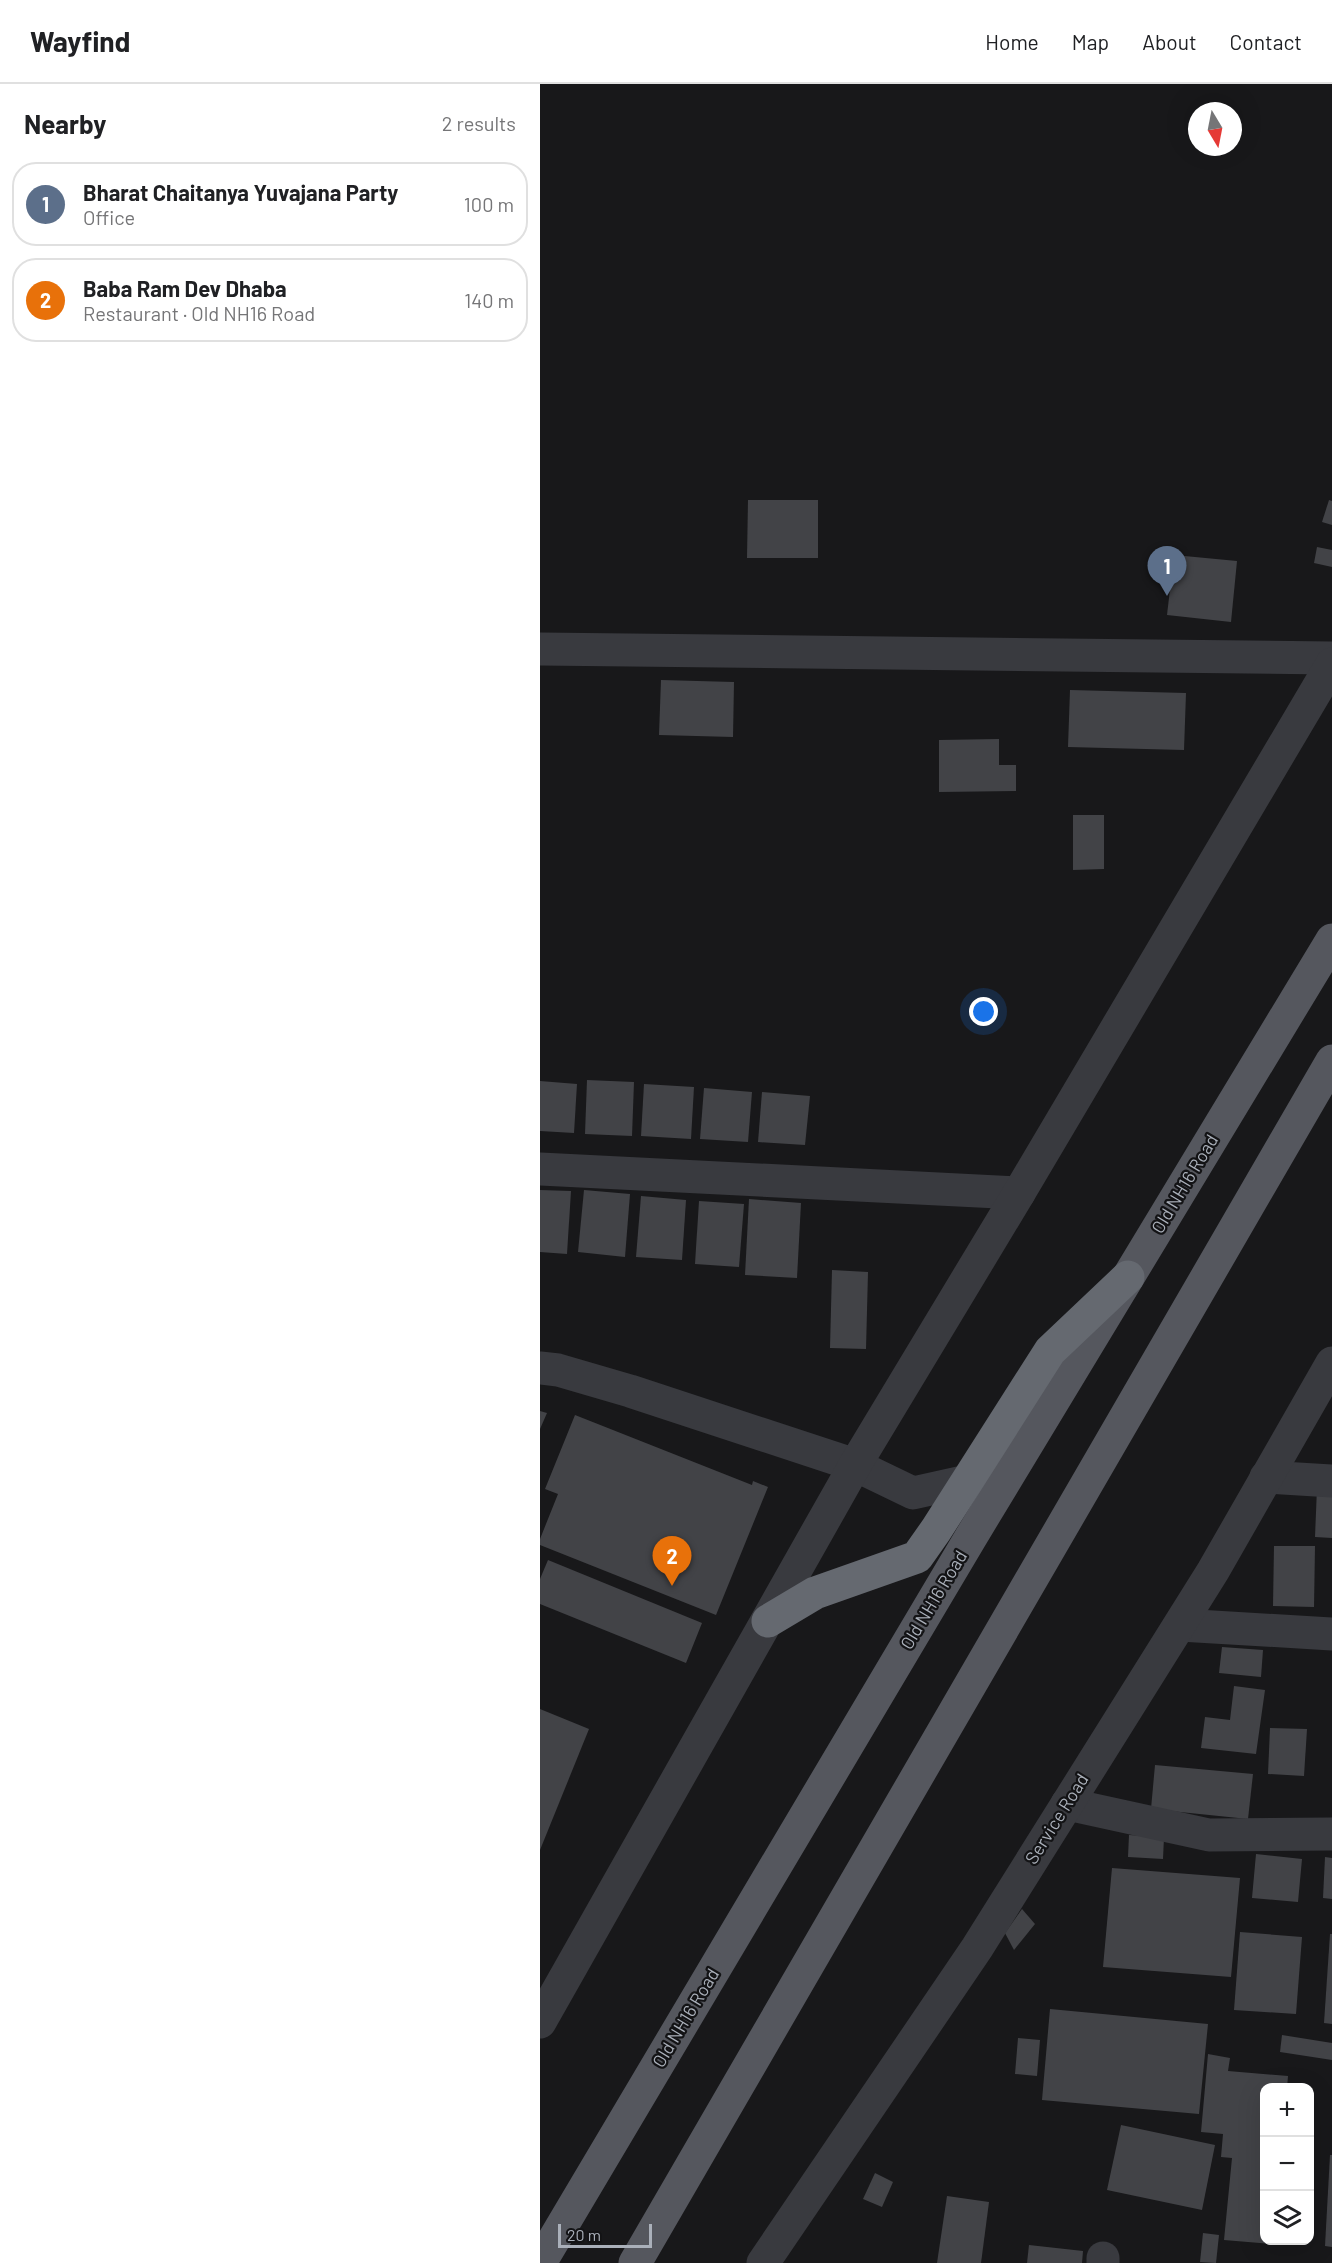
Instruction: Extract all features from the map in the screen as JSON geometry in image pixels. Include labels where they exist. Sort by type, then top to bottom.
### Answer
[{"type":"highway","points":[[768,1621],[815,1593],[917,1557],[1050,1351],[1128,1277]]},
{"type":"main road","name":"Old NH16 Road","points":[[540,2263],[965,1548],[1332,940]]},
{"type":"main road","points":[[635,2263],[1332,1061]]},
{"type":"street","points":[[540,650],[1332,658]]},
{"type":"street","points":[[540,2022],[551,1981],[768,1621],[855,1465],[1332,664]]},
{"type":"street","points":[[540,1169],[1019,1193]]},
{"type":"street","name":"Service Road","points":[[763,2263],[977,1948],[1213,1571],[1332,1363]]},
{"type":"street","points":[[540,1368],[558,1370],[630,1391],[855,1465],[913,1493],[967,1480]]},
{"type":"street","points":[[1297,1425],[1332,1411]]},
{"type":"street","points":[[1266,1477],[1332,1481]]},
{"type":"street","points":[[1180,1625],[1332,1634]]},
{"type":"street","points":[[1066,1804],[1209,1835],[1332,1834]]},
{"type":"building","points":[[748,500],[818,500],[818,558],[747,558]]},
{"type":"building","points":[[1329,500],[1332,501],[1332,525],[1322,522]]},
{"type":"building","points":[[1317,547],[1332,550],[1332,567],[1314,563]]},
{"type":"building","points":[[1174,555],[1237,561],[1231,622],[1167,615]]},
{"type":"building","points":[[661,680],[734,682],[733,737],[659,735]]},
{"type":"building","points":[[1070,690],[1186,693],[1184,750],[1068,747]]},
{"type":"building","points":[[999,739],[999,765],[1016,765],[1016,791],[939,792],[939,740]]},
{"type":"building","points":[[1073,815],[1104,815],[1104,869],[1073,870]]},
{"type":"building","points":[[587,1080],[634,1082],[632,1136],[585,1134]]},
{"type":"building","points":[[540,1081],[577,1084],[574,1133],[540,1131]]},
{"type":"building","points":[[644,1084],[694,1087],[691,1139],[641,1136]]},
{"type":"building","points":[[704,1088],[752,1092],[748,1142],[700,1139]]},
{"type":"building","points":[[762,1092],[810,1096],[805,1145],[758,1142]]},
{"type":"building","points":[[540,1190],[571,1191],[567,1254],[540,1252]]},
{"type":"building","points":[[584,1190],[630,1194],[625,1257],[578,1252]]},
{"type":"building","points":[[641,1196],[686,1200],[682,1260],[636,1257]]},
{"type":"building","points":[[749,1199],[801,1203],[797,1278],[745,1275]]},
{"type":"building","points":[[699,1201],[744,1204],[739,1267],[695,1264]]},
{"type":"building","points":[[832,1270],[868,1272],[866,1349],[830,1348]]},
{"type":"building","points":[[540,1411],[547,1413],[540,1429]]},
{"type":"building","points":[[575,1415],[752,1485],[753,1481],[768,1487],[716,1615],[540,1545],[540,1539],[558,1494],[545,1489]]},
{"type":"building","points":[[1317,1488],[1332,1489],[1332,1538],[1315,1537]]},
{"type":"building","points":[[1274,1546],[1315,1546],[1314,1607],[1273,1606]]},
{"type":"building","points":[[548,1560],[702,1623],[686,1663],[540,1604],[540,1579]]},
{"type":"building","points":[[1222,1647],[1263,1650],[1261,1677],[1219,1673]]},
{"type":"building","points":[[1234,1686],[1265,1690],[1256,1754],[1201,1748],[1205,1717],[1230,1720]]},
{"type":"building","points":[[540,1709],[589,1729],[540,1850]]},
{"type":"building","points":[[1270,1728],[1307,1729],[1304,1776],[1268,1774]]},
{"type":"building","points":[[1155,1765],[1253,1774],[1248,1819],[1151,1809]]},
{"type":"building","points":[[1129,1835],[1164,1837],[1163,1859],[1128,1857]]},
{"type":"building","points":[[1256,1854],[1302,1859],[1298,1902],[1252,1898]]},
{"type":"building","points":[[1325,1857],[1332,1858],[1332,1899],[1323,1898]]},
{"type":"building","points":[[1112,1868],[1240,1878],[1231,1977],[1103,1967]]},
{"type":"building","points":[[1022,1909],[1035,1924],[1014,1950],[1005,1933]]},
{"type":"building","points":[[1240,1932],[1302,1937],[1296,2014],[1234,2010]]},
{"type":"building","points":[[1330,1934],[1332,1934],[1332,2024],[1324,2023]]},
{"type":"building","points":[[1050,2009],[1208,2024],[1199,2114],[1042,2100]]},
{"type":"building","points":[[1282,2035],[1332,2043],[1332,2060],[1280,2052]]},
{"type":"building","points":[[1018,2038],[1040,2040],[1037,2076],[1015,2074]]},
{"type":"building","points":[[1208,2054],[1230,2058],[1228,2071],[1288,2076],[1287,2083],[1260,2083],[1260,2243],[1224,2240],[1232,2158],[1221,2157],[1223,2134],[1201,2132]]},
{"type":"building","points":[[1121,2125],[1215,2145],[1202,2210],[1107,2190]]},
{"type":"building","points":[[1330,2155],[1332,2155],[1332,2247],[1325,2246]]},
{"type":"building","points":[[875,2173],[893,2182],[882,2207],[863,2199]]},
{"type":"building","points":[[947,2196],[989,2202],[981,2263],[937,2263]]},
{"type":"building","points":[[1203,2233],[1219,2235],[1216,2263],[1200,2262]]},
{"type":"building","points":[[1029,2245],[1083,2251],[1082,2263],[1027,2263]]},
{"type":"place","name":"Bharat Chaitanya Yuvajana Party","points":[[1167,596]]},
{"type":"place","name":"Baba Ram Dev Dhaba","points":[[672,1586]]}]
